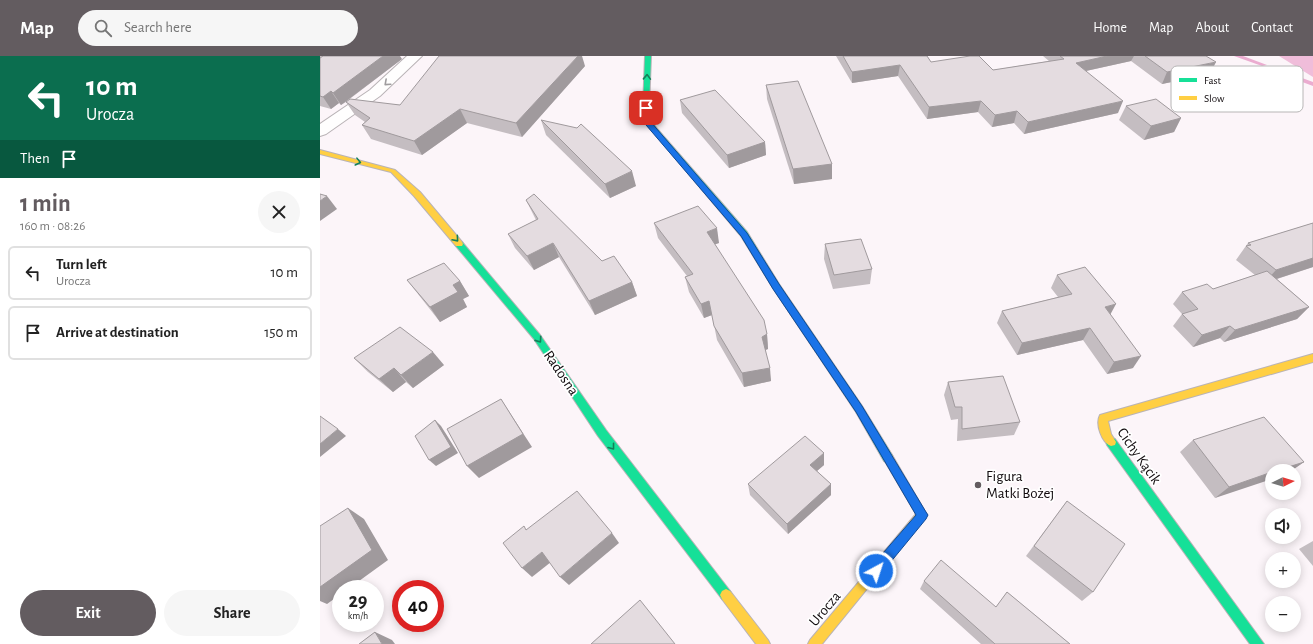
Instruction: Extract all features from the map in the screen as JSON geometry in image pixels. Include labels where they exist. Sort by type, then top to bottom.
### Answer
[{"type":"street","points":[[320,131],[376,93],[415,56]]},
{"type":"street","name":"Urocza","points":[[648,56],[646,108],[649,123],[744,234],[776,286],[859,409],[922,515],[814,644]]},
{"type":"street","name":"Radosna","points":[[320,152],[393,171],[417,194],[538,337],[602,433],[764,644]]},
{"type":"street","name":"Cichy Kącik","points":[[1258,644],[1106,435],[1103,418],[1313,358]]},
{"type":"shaded area","points":[[1279,56],[1313,56],[1313,77],[1303,71],[1303,66],[1295,66]]},
{"type":"building","points":[[323,56],[383,56],[333,93],[331,91],[323,97],[320,96],[320,58]]},
{"type":"building","points":[[439,56],[578,56],[516,123],[460,109],[414,141],[362,125],[370,118],[346,102],[350,99],[400,105]]},
{"type":"building","points":[[843,56],[927,56],[931,62],[979,56],[993,70],[1064,59],[1060,56],[1107,56],[1076,63],[1123,101],[1028,122],[1017,111],[995,115],[981,101],[929,107],[900,65],[852,72]]},
{"type":"building","points":[[1145,56],[1206,56],[1216,62],[1196,66],[1171,66],[1171,71],[1167,72]]},
{"type":"building","points":[[798,81],[832,164],[793,169],[766,85]]},
{"type":"building","points":[[715,90],[765,142],[727,155],[680,100]]},
{"type":"building","points":[[1156,99],[1171,110],[1171,112],[1181,118],[1151,126],[1126,106]]},
{"type":"building","points":[[541,120],[577,128],[581,124],[632,171],[605,184]]},
{"type":"building","points":[[320,194],[327,196],[320,201]]},
{"type":"building","points":[[534,194],[602,261],[614,256],[632,282],[589,301],[553,243],[527,256],[508,234],[538,219],[526,200]]},
{"type":"building","points":[[698,206],[717,228],[707,232],[764,320],[767,334],[762,337],[770,368],[742,373],[714,326],[709,301],[701,304],[685,277],[693,274],[654,223]]},
{"type":"building","points":[[1313,223],[1313,258],[1276,270],[1246,246],[1251,245],[1248,243]]},
{"type":"building","points":[[861,239],[872,269],[834,275],[825,244]]},
{"type":"building","points":[[444,263],[460,281],[453,285],[458,292],[430,307],[407,280]]},
{"type":"building","points":[[1085,267],[1116,304],[1105,307],[1141,356],[1114,362],[1090,328],[1022,343],[1002,311],[1072,294],[1057,275]]},
{"type":"building","points":[[1267,271],[1309,307],[1235,330],[1230,326],[1202,335],[1182,314],[1198,309],[1182,292],[1207,284],[1213,289]]},
{"type":"building","points":[[400,327],[433,352],[401,375],[394,368],[379,379],[354,358]]},
{"type":"building","points":[[1003,376],[1020,422],[962,429],[962,407],[955,407],[948,382]]},
{"type":"building","points":[[501,399],[523,434],[467,466],[447,429]]},
{"type":"building","points":[[320,416],[338,429],[320,444]]},
{"type":"building","points":[[1264,417],[1304,462],[1298,464],[1265,464],[1265,474],[1229,487],[1193,440]]},
{"type":"building","points":[[435,420],[451,447],[429,460],[415,436]]},
{"type":"building","points":[[805,436],[824,453],[810,465],[831,484],[787,524],[748,484]]},
{"type":"building","points":[[577,491],[612,533],[560,577],[542,552],[522,568],[503,543],[524,526],[526,530]]},
{"type":"building","points":[[1067,501],[1125,544],[1093,592],[1034,546]]},
{"type":"building","points":[[348,508],[372,550],[320,587],[320,526]]},
{"type":"building","points":[[941,560],[996,607],[1007,592],[1070,644],[995,644],[924,581]]},
{"type":"building","points":[[640,600],[675,644],[591,644]]},
{"type":"building","points":[[375,632],[382,644],[359,644]]},
{"type":"waterway","points":[[1237,56],[1264,65]]},
{"type":"waterway","points":[[1303,80],[1313,84]]},
{"type":"traffic: fast","points":[[648,56],[646,108],[649,123],[744,234],[776,286],[859,409],[888,458]]},
{"type":"traffic: fast","points":[[459,244],[537,337],[602,433],[726,595]]},
{"type":"traffic: fast","points":[[1111,442],[1258,644]]},
{"type":"traffic: slow","points":[[320,152],[393,171],[417,194],[459,244]]},
{"type":"traffic: slow","points":[[1111,442],[1106,435],[1103,418],[1313,358]]},
{"type":"traffic: slow","points":[[814,644],[922,515],[888,458]]},
{"type":"traffic: slow","points":[[726,595],[764,644]]},
{"type":"place","name":"Figura Matki Bożej","points":[[978,485]]},
{"type":"route","points":[[646,108],[649,123],[653,129],[744,234],[776,286],[859,409],[922,515],[876,571]]}]
